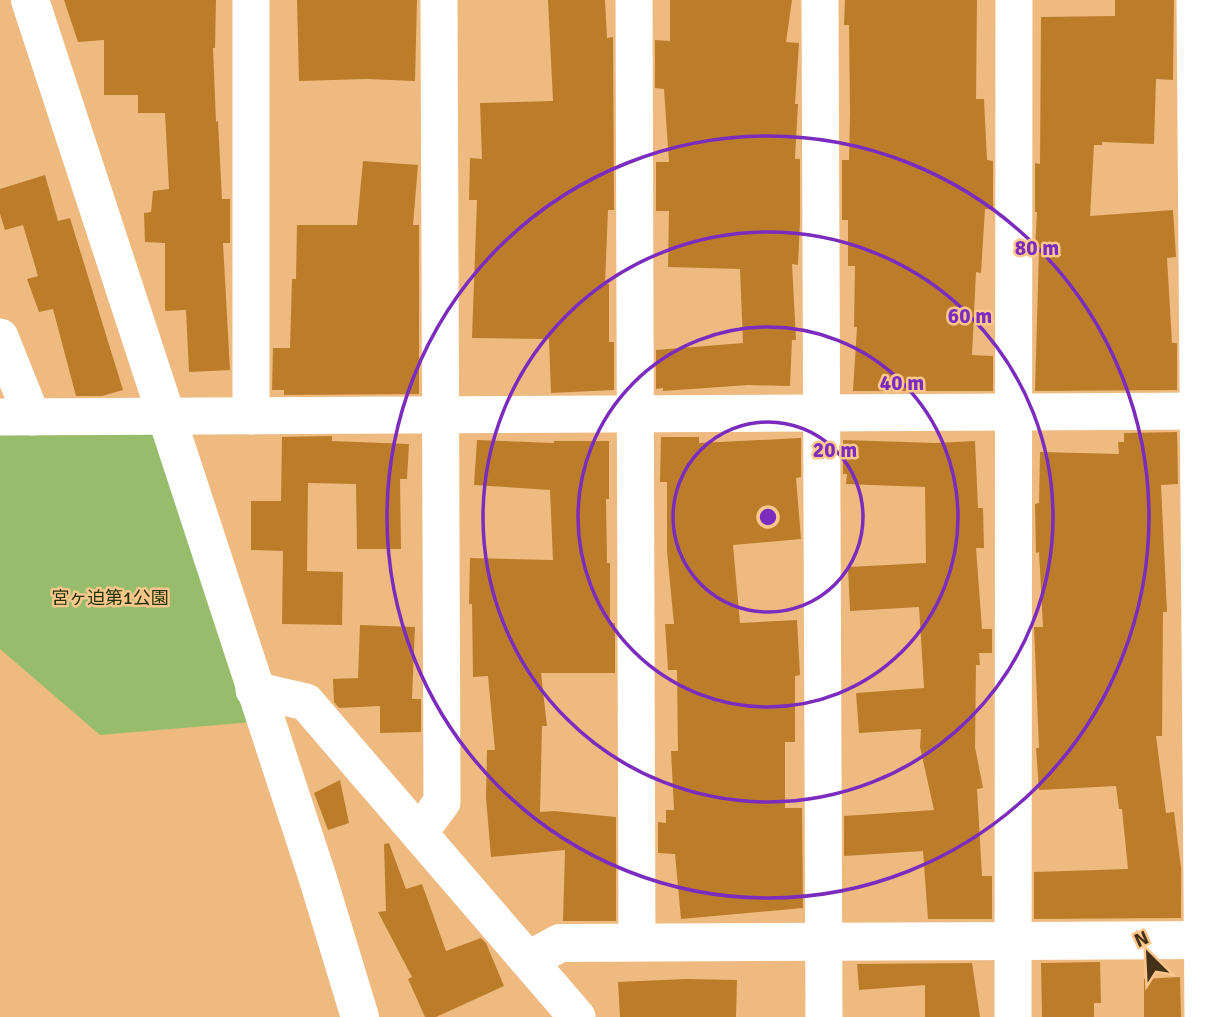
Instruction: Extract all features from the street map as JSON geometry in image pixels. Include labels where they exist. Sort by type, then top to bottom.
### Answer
[{"type":"street","points":[[30,0],[318,879],[360,1017]]},
{"type":"street","points":[[251,0],[251,416]]},
{"type":"street","points":[[419,833],[442,802],[439,0]]},
{"type":"street","points":[[634,0],[637,942]]},
{"type":"street","points":[[820,0],[824,1017]]},
{"type":"street","points":[[1013,1017],[1014,0]]},
{"type":"street","points":[[1195,0],[1205,411],[1207,940],[1203,1017]]},
{"type":"street","points":[[0,337],[16,417],[1205,411]]},
{"type":"street","points":[[254,690],[306,702],[577,1017]]},
{"type":"street","points":[[529,960],[560,943],[1207,940]]},
{"type":"green space","name":"宮ヶ迫第1公園","points":[[0,417],[165,417],[265,721],[100,735],[0,649]]},
{"type":"building","points":[[64,0],[216,0],[213,48],[216,122],[218,121],[222,199],[230,199],[230,243],[223,243],[230,370],[189,372],[186,310],[165,311],[165,243],[145,242],[144,213],[151,212],[153,191],[169,189],[165,113],[138,113],[138,95],[104,95],[104,40],[78,42]]},
{"type":"building","points":[[297,0],[417,0],[415,81],[299,81]]},
{"type":"building","points":[[548,0],[605,0],[607,38],[613,37],[614,210],[608,210],[605,284],[609,284],[609,342],[614,342],[614,390],[551,393],[549,339],[472,338],[477,200],[469,200],[470,158],[482,159],[480,103],[553,101]]},
{"type":"building","points":[[670,0],[792,0],[786,42],[799,43],[795,159],[800,159],[800,221],[798,265],[792,264],[796,340],[792,340],[790,386],[748,385],[663,391],[663,388],[656,389],[656,350],[743,343],[740,269],[668,267],[669,211],[656,211],[656,162],[669,162],[664,89],[655,88],[655,40],[670,41]]},
{"type":"building","points":[[845,0],[977,0],[976,99],[984,99],[987,160],[993,161],[993,209],[985,209],[981,273],[976,272],[972,355],[993,356],[993,391],[853,391],[857,327],[854,327],[855,266],[848,266],[848,220],[842,220],[842,160],[849,160],[850,112],[849,25],[844,25]]},
{"type":"building","points":[[1115,0],[1174,0],[1173,80],[1156,79],[1154,144],[1102,142],[1102,145],[1094,145],[1090,216],[1173,210],[1176,257],[1167,258],[1172,343],[1177,343],[1177,390],[1035,391],[1039,251],[1035,250],[1035,163],[1040,164],[1041,17],[1115,16]]},
{"type":"building","points":[[363,161],[418,165],[413,225],[419,225],[419,394],[284,395],[284,390],[272,390],[273,348],[290,348],[297,225],[357,225]]},
{"type":"building","points":[[45,175],[58,221],[70,218],[123,390],[102,396],[76,396],[53,309],[39,312],[27,279],[38,276],[23,225],[5,230],[0,214],[0,189]]},
{"type":"building","points":[[1177,432],[1178,484],[1161,485],[1167,612],[1163,612],[1162,736],[1156,736],[1166,813],[1174,812],[1181,868],[1181,918],[1034,919],[1034,872],[1128,869],[1122,809],[1119,809],[1116,786],[1039,790],[1034,627],[1043,627],[1039,552],[1036,553],[1035,504],[1039,503],[1040,452],[1119,454],[1118,442],[1124,442],[1124,433]]},
{"type":"building","points":[[332,436],[332,441],[409,444],[407,479],[400,479],[401,549],[357,549],[356,484],[308,483],[307,571],[343,572],[342,625],[282,624],[283,551],[251,550],[251,501],[281,501],[282,437]]},
{"type":"building","points":[[661,437],[699,437],[699,443],[801,438],[801,477],[796,478],[801,539],[733,545],[740,623],[797,620],[800,675],[795,676],[795,742],[785,742],[785,808],[802,808],[803,908],[681,919],[675,854],[658,853],[658,822],[666,823],[666,810],[674,810],[671,751],[678,751],[677,670],[668,670],[665,624],[674,624],[667,551],[667,482],[660,482]]},
{"type":"building","points":[[477,440],[554,443],[609,441],[607,563],[610,563],[610,623],[615,623],[615,673],[541,673],[547,726],[542,726],[540,812],[616,817],[616,921],[563,921],[565,850],[491,857],[486,798],[487,750],[495,750],[488,676],[473,677],[472,604],[469,604],[470,558],[553,560],[550,490],[474,485]]},
{"type":"building","points":[[843,440],[935,443],[975,441],[978,508],[983,508],[984,548],[976,548],[982,629],[992,629],[992,653],[979,653],[980,665],[976,665],[975,747],[983,788],[977,789],[982,876],[992,876],[992,919],[928,919],[923,851],[844,856],[844,816],[934,810],[920,747],[921,729],[859,733],[856,693],[924,688],[919,607],[850,611],[848,567],[926,563],[925,487],[846,484],[847,474],[843,474]]},
{"type":"building","points":[[360,625],[415,627],[412,699],[421,699],[421,732],[380,733],[380,706],[339,708],[334,702],[333,679],[358,678]]},
{"type":"building","points":[[340,780],[349,823],[328,830],[314,793]]},
{"type":"building","points":[[389,843],[406,889],[422,884],[446,951],[481,938],[486,943],[504,986],[436,1017],[425,1017],[408,979],[412,977],[378,912],[386,911],[384,844]]},
{"type":"building","points":[[1100,962],[1101,1003],[1094,1003],[1094,1017],[1042,1017],[1041,963]]},
{"type":"building","points":[[972,963],[980,1017],[925,1017],[925,985],[859,990],[857,964]]},
{"type":"building","points":[[1180,977],[1181,1017],[1144,1017],[1144,979]]},
{"type":"building","points":[[737,980],[736,1017],[620,1017],[618,982]]}]
